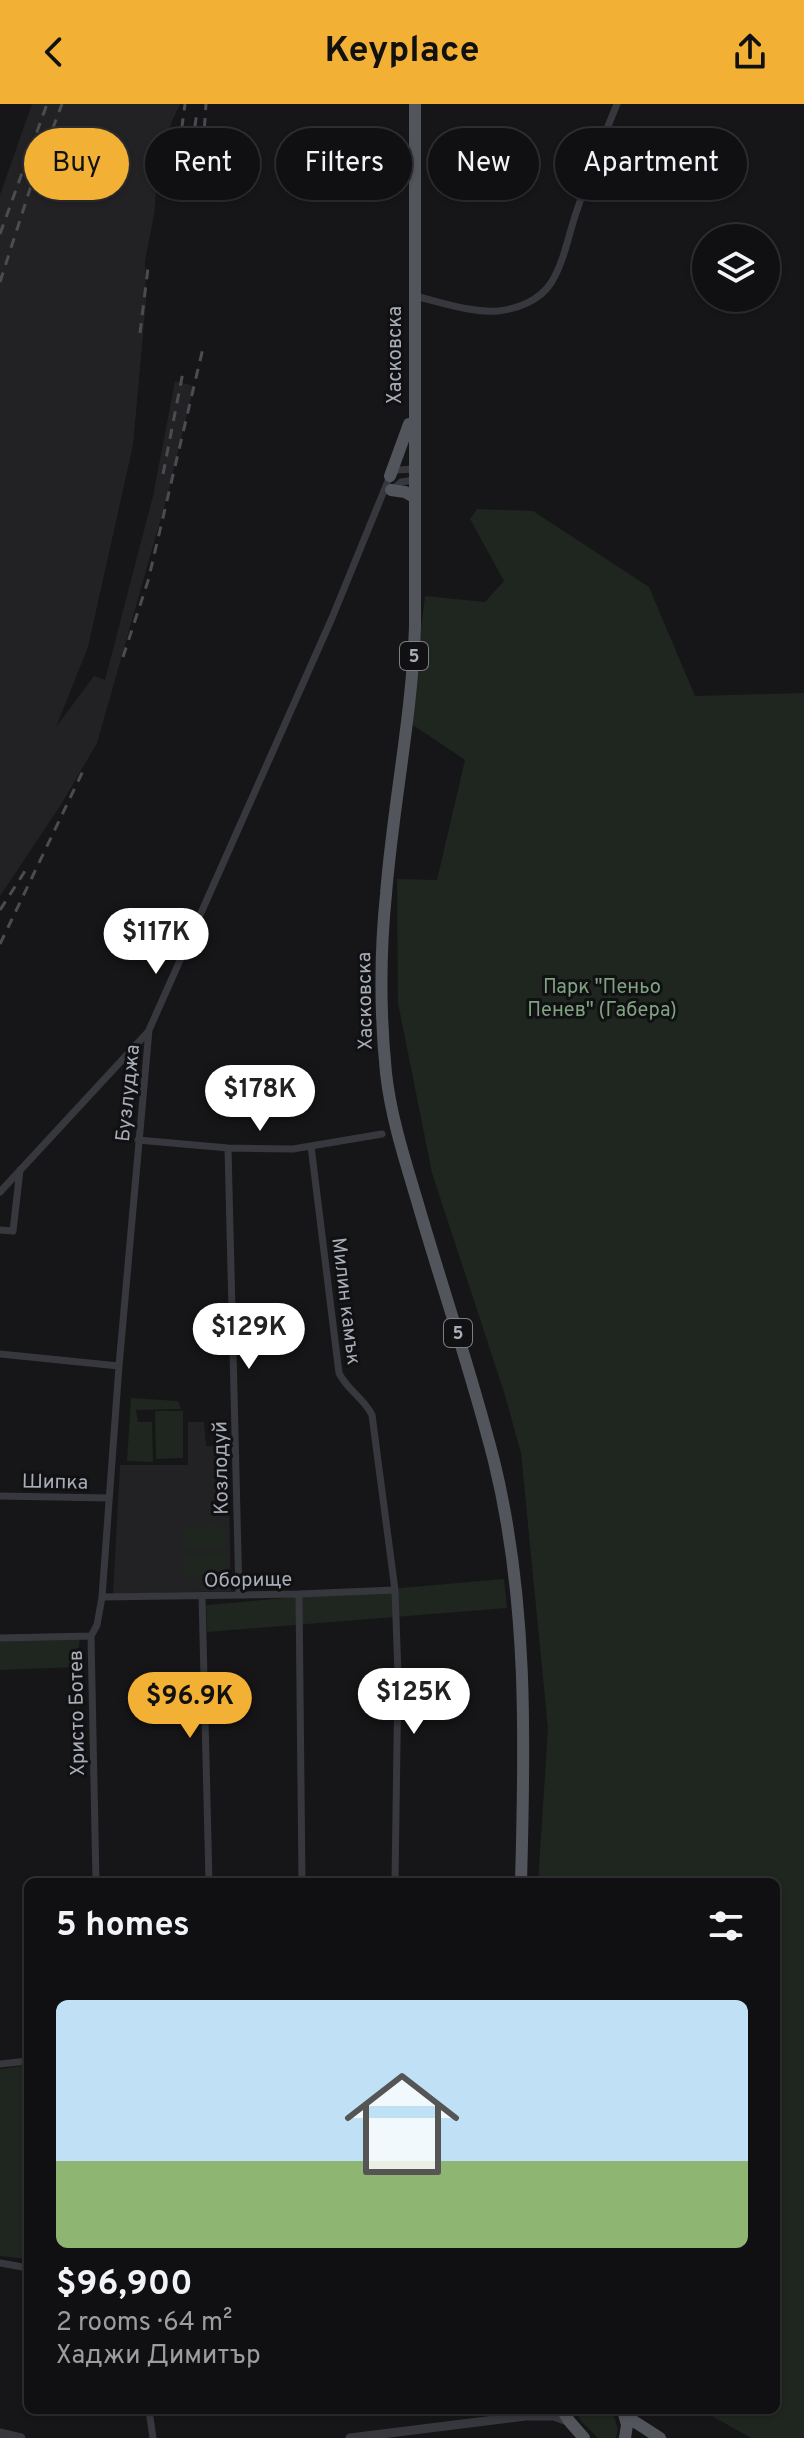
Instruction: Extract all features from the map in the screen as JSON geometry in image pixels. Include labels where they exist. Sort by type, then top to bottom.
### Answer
[{"type":"main road","name":"Хасковска","points":[[415,104],[414,667],[386,895],[381,985],[386,1073],[396,1130],[477,1399],[505,1511],[522,1658],[521,1878]]},
{"type":"main road","points":[[390,476],[405,438],[414,397]]},
{"type":"main road","points":[[387,495],[405,492],[414,497]]},
{"type":"main road","points":[[565,2414],[584,2438]]},
{"type":"main road","points":[[624,2414],[627,2425],[625,2438]]},
{"type":"main road","points":[[626,2414],[660,2438]]},
{"type":"street","points":[[414,296],[497,311],[512,309],[539,296],[550,284],[564,254],[617,104]]},
{"type":"street","points":[[390,476],[400,469],[414,474]]},
{"type":"street","points":[[387,495],[414,474]]},
{"type":"street","name":"Бузлуджа","points":[[109,1498],[149,1030],[387,495],[390,476]]},
{"type":"street","points":[[0,1192],[149,1030]]},
{"type":"street","points":[[138,1140],[272,1149],[382,1134]]},
{"type":"street","name":"Милин камък","points":[[311,1146],[339,1373],[342,1381],[366,1403],[372,1415],[395,1590],[398,1675],[395,1878]]},
{"type":"street","name":"Козлодуй","points":[[228,1148],[239,1595]]},
{"type":"street","points":[[0,1230],[13,1231],[20,1170]]},
{"type":"street","points":[[0,1354],[119,1366]]},
{"type":"street","name":"Шипка","points":[[0,1496],[109,1498]]},
{"type":"street","name":"Христо Ботев","points":[[96,1878],[91,1636],[97,1625],[102,1597],[109,1498]]},
{"type":"street","name":"Оборище","points":[[102,1597],[395,1590]]},
{"type":"street","points":[[299,1594],[302,1878]]},
{"type":"street","points":[[202,1596],[209,1878]]},
{"type":"street","points":[[0,1638],[91,1636]]},
{"type":"street","points":[[0,2064],[24,2061]]},
{"type":"street","points":[[0,2263],[24,2267]]},
{"type":"street","points":[[150,2414],[153,2438]]},
{"type":"street","points":[[526,2416],[530,2414]]},
{"type":"street","points":[[350,2438],[526,2416],[554,2416],[570,2422]]},
{"type":"street","points":[[0,2433],[21,2438]]},
{"type":"shaded area","points":[[32,104],[180,104],[170,128],[145,128],[145,200],[155,200],[145,260],[146,302],[133,445],[88,647],[56,727],[94,676],[105,680],[153,496],[175,381],[194,386],[167,497],[97,743],[62,803],[0,896],[0,195]]},
{"type":"shaded area","points":[[188,1422],[204,1422],[206,1446],[228,1446],[231,1591],[113,1594],[120,1465],[188,1465]]},
{"type":"green space","name":"Парк \"Пеньо Пенев\" (Габера)","points":[[477,509],[533,511],[649,587],[695,696],[804,693],[804,2438],[751,2438],[708,2414],[780,2414],[780,1878],[538,1878],[548,1729],[521,1453],[432,1173],[398,1003],[397,879],[437,880],[465,760],[413,725],[412,703],[425,596],[485,602],[504,581],[470,519]]},
{"type":"green space","points":[[131,1398],[178,1401],[181,1409],[136,1410],[138,1422],[152,1422],[153,1462],[127,1461]]},
{"type":"green space","points":[[155,1411],[183,1411],[183,1458],[156,1459]]},
{"type":"green space","points":[[226,1525],[226,1549],[184,1550],[184,1526]]},
{"type":"green space","points":[[227,1553],[227,1577],[185,1578],[185,1554]]},
{"type":"green space","points":[[504,1579],[507,1608],[207,1632],[206,1605]]},
{"type":"green space","points":[[80,1637],[77,1667],[0,1670],[0,1638]]},
{"type":"green space","points":[[24,2066],[24,2259],[0,2256],[0,2069]]},
{"type":"green space","points":[[577,2414],[613,2414],[618,2429],[616,2438],[598,2438]]},
{"type":"railway","points":[[0,234],[47,104]]},
{"type":"railway","points":[[0,282],[62,104]]},
{"type":"railway","points":[[182,128],[185,104]]},
{"type":"railway","points":[[204,128],[206,104]]},
{"type":"railway","points":[[195,128],[197,111]]},
{"type":"railway","points":[[140,333],[148,268]]},
{"type":"railway","points":[[123,657],[148,581],[203,348]]},
{"type":"railway","points":[[163,474],[183,372]]},
{"type":"railway","points":[[0,944],[84,769]]},
{"type":"railway","points":[[0,910],[27,868]]}]
